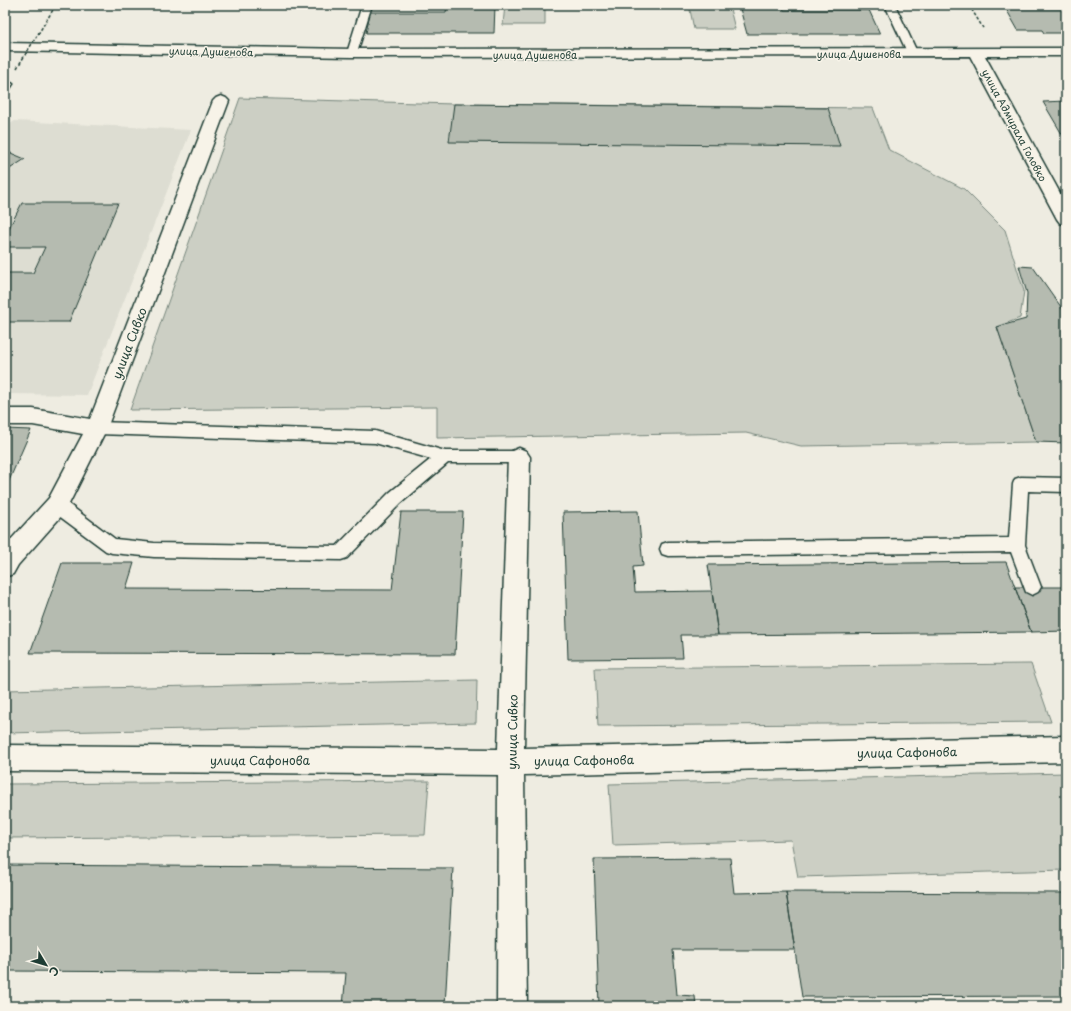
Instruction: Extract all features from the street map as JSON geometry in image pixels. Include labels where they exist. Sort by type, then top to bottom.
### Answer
[{"type":"street","name":"улица Душенова","points":[[5,47],[352,53],[1066,52]]},
{"type":"street","name":"улица Адмирала Головко","points":[[975,52],[1066,219]]},
{"type":"street","name":"улица Сивко","points":[[5,567],[8,558],[58,504],[97,428],[221,101]]},
{"type":"street","points":[[5,417],[33,417],[97,428]]},
{"type":"street","name":"улица Сивко","points":[[512,1006],[511,762],[519,457]]},
{"type":"street","name":"улица Сафонова","points":[[5,758],[511,762],[1066,749]]},
{"type":"lane","points":[[352,53],[366,5]]},
{"type":"lane","points":[[890,5],[912,52]]},
{"type":"lane","points":[[97,428],[376,438],[444,457],[519,457]]},
{"type":"lane","points":[[58,504],[112,546],[154,550],[341,553],[395,498],[444,457]]},
{"type":"lane","points":[[1032,587],[1017,545],[1021,484],[1066,485]]},
{"type":"lane","points":[[668,549],[1017,545]]},
{"type":"path","points":[[17,68],[56,5]]},
{"type":"path","points":[[969,5],[983,28]]},
{"type":"shaded area","points":[[505,5],[545,5],[545,25],[503,25]]},
{"type":"shaded area","points":[[689,5],[729,5],[735,29],[694,29]]},
{"type":"shaded area","points":[[240,98],[454,104],[873,108],[889,150],[964,189],[1005,230],[1024,291],[1020,318],[997,327],[1036,442],[801,446],[746,433],[437,438],[437,407],[130,410]]},
{"type":"shaded area","points":[[15,121],[191,130],[87,395],[5,394],[5,127]]},
{"type":"shaded area","points":[[1031,664],[1051,722],[598,726],[595,668]]},
{"type":"shaded area","points":[[477,680],[476,723],[5,733],[5,690]]},
{"type":"shaded area","points":[[1066,773],[1066,870],[798,877],[791,840],[613,845],[609,784]]},
{"type":"shaded area","points":[[429,781],[425,835],[5,838],[5,784]]},
{"type":"building","points":[[447,5],[495,5],[494,33],[366,33],[370,12],[446,12]]},
{"type":"building","points":[[739,5],[782,5],[784,10],[869,10],[880,34],[747,34]]},
{"type":"building","points":[[1005,7],[1066,8],[1066,33],[1044,33],[1042,30],[1018,30]]},
{"type":"building","points":[[1066,101],[1066,141],[1043,102]]},
{"type":"building","points":[[454,104],[828,108],[840,146],[449,142]]},
{"type":"building","points":[[6,151],[25,159],[5,172]]},
{"type":"building","points":[[22,203],[118,203],[69,322],[5,322],[5,273],[33,273],[45,247],[5,247],[5,236]]},
{"type":"building","points":[[1019,266],[1033,267],[1066,314],[1066,443],[1036,442],[997,327],[1026,319],[1027,293]]},
{"type":"building","points":[[5,429],[31,430],[5,490]]},
{"type":"building","points":[[638,511],[643,566],[633,567],[635,592],[712,591],[718,635],[681,635],[683,658],[568,659],[563,512]]},
{"type":"building","points":[[401,512],[463,512],[455,654],[30,653],[62,563],[134,563],[126,589],[392,590]]},
{"type":"building","points":[[1006,562],[1031,632],[718,635],[708,565]]},
{"type":"building","points":[[1015,587],[1066,587],[1066,631],[1031,632]]},
{"type":"building","points":[[730,858],[734,893],[786,892],[795,950],[673,950],[677,995],[695,996],[696,1006],[599,1006],[594,859]]},
{"type":"building","points":[[5,865],[453,868],[445,1006],[343,1006],[346,973],[8,971],[5,982]]},
{"type":"building","points":[[786,892],[1066,893],[1066,996],[802,997]]}]
